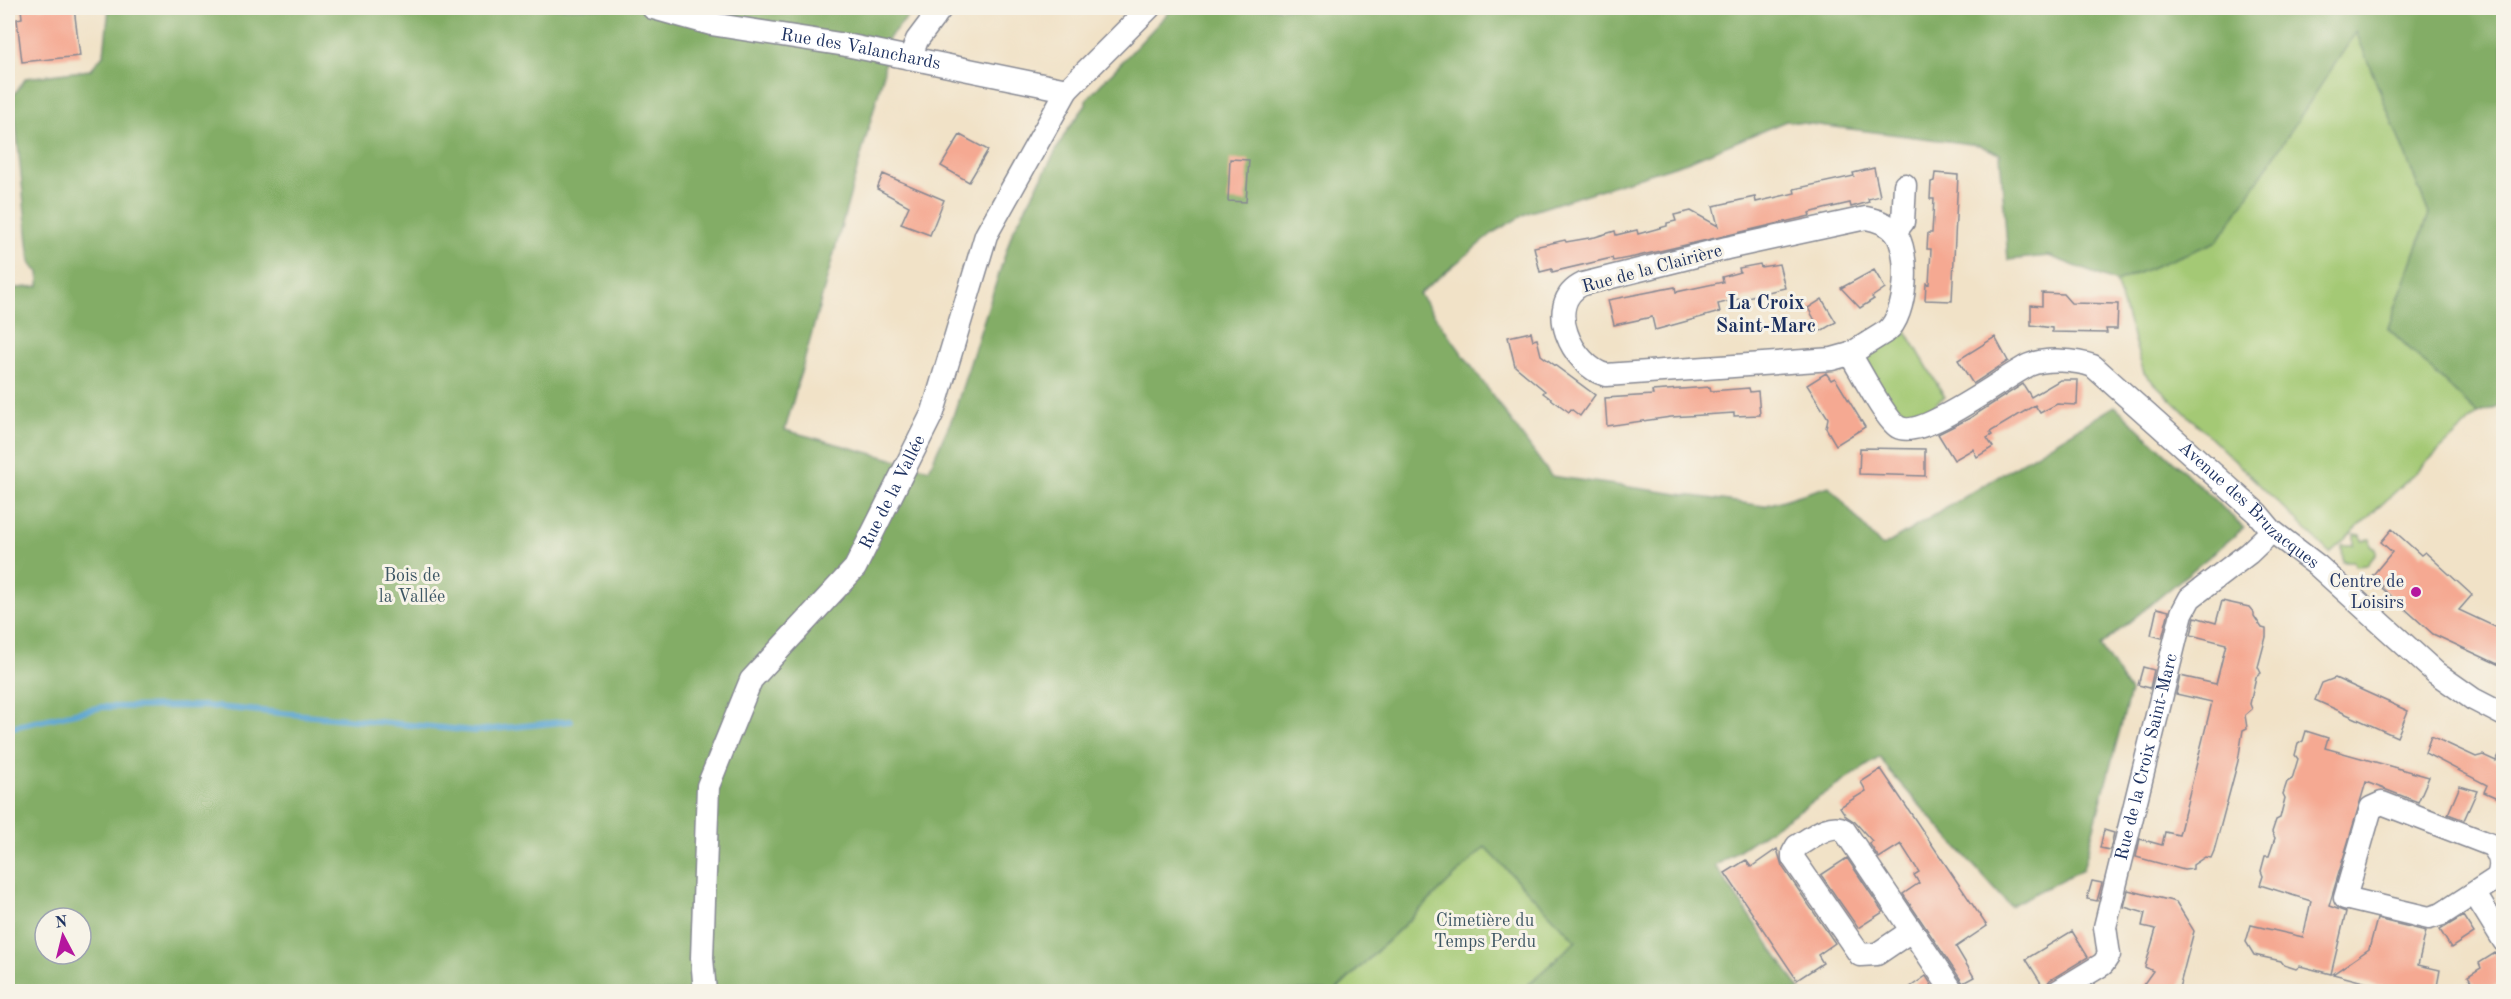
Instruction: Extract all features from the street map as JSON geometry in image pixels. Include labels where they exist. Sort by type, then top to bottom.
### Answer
[{"type":"street","name":"Rue des Valanchards","points":[[653,8],[711,24],[837,43],[1066,90]]},
{"type":"street","points":[[910,57],[926,26],[941,8]]},
{"type":"street","name":"Rue de la Vallée","points":[[705,992],[702,958],[708,786],[751,680],[855,568],[933,412],[986,235],[1066,90],[1149,8]]},
{"type":"street","points":[[1895,232],[1903,222],[1905,185]]},
{"type":"street","name":"Rue de la Clairière","points":[[1854,219],[1876,220],[1895,232],[1903,250],[1901,310],[1893,326],[1850,354],[1821,360],[1606,375],[1590,369],[1579,356],[1563,323],[1563,307],[1570,292],[1593,281],[1854,219]]},
{"type":"street","name":"Avenue des Bruzacques","points":[[1850,354],[1888,416],[1899,428],[1905,429],[1926,426],[2030,364],[2086,363],[2099,369],[2257,513],[2272,531],[2318,566],[2436,673],[2473,699],[2504,715]]},
{"type":"street","name":"Rue de la Croix Saint-Marc","points":[[2057,992],[2103,964],[2109,956],[2105,927],[2181,613],[2190,598],[2249,553],[2272,531]]},
{"type":"street","points":[[2382,803],[2393,806],[2491,846],[2500,858],[2500,872],[2493,882],[2475,894],[2442,914],[2428,918],[2345,898],[2371,808],[2382,803]]},
{"type":"street","points":[[1911,932],[1877,954],[1860,955],[1793,858],[1794,850],[1829,828],[1844,830],[1953,992]]},
{"type":"street","points":[[2475,894],[2504,942]]},
{"type":"green space","name":"Bois de la Vallée","points":[[109,8],[916,8],[888,38],[883,76],[785,430],[929,469],[953,416],[1012,233],[1066,132],[1086,105],[1086,100],[1169,12],[1176,8],[2503,8],[2503,404],[2478,414],[2388,328],[2429,214],[2356,32],[2218,241],[2116,282],[2049,256],[2008,260],[2000,154],[1979,145],[1786,121],[1687,162],[1527,213],[1494,232],[1419,294],[1551,476],[1764,506],[1829,486],[1882,547],[2115,406],[2244,528],[2100,646],[2130,692],[2083,869],[2010,906],[1890,772],[1880,757],[1715,866],[1801,991],[1521,991],[1576,941],[1485,847],[1335,991],[8,992],[8,289],[39,286],[39,272],[30,262],[13,96],[26,78],[90,70],[104,54]]},
{"type":"green space","points":[[2356,31],[2429,214],[2388,328],[2478,414],[2330,553],[2144,373],[2116,282],[2218,241]]},
{"type":"green space","points":[[1903,326],[1945,397],[1926,415],[1917,419],[1898,417],[1866,366],[1865,356]]},
{"type":"green space","points":[[2354,534],[2361,535],[2362,540],[2370,539],[2371,546],[2376,549],[2376,554],[2367,565],[2356,566],[2354,562],[2343,562],[2342,545],[2354,545]]},
{"type":"green space","name":"Cimetière du Temps Perdu","points":[[1485,847],[1576,941],[1521,991],[1335,992]]},
{"type":"building","points":[[74,8],[80,56],[22,62],[17,19],[22,18],[21,9]]},
{"type":"building","points":[[960,135],[988,150],[969,182],[941,166]]},
{"type":"building","points":[[1230,159],[1249,160],[1246,202],[1228,201]]},
{"type":"building","points":[[1874,168],[1880,196],[1868,199],[1869,202],[1851,207],[1850,203],[1824,209],[1809,213],[1810,216],[1634,257],[1613,261],[1612,258],[1552,272],[1552,269],[1540,272],[1534,247],[1565,240],[1566,242],[1595,237],[1615,231],[1616,235],[1637,230],[1638,234],[1667,226],[1667,223],[1676,221],[1674,215],[1691,211],[1718,226],[1713,206],[1755,197],[1756,202],[1795,193],[1794,189],[1854,176],[1853,173]]},
{"type":"building","points":[[1935,173],[1958,175],[1952,301],[1925,300],[1926,283],[1929,284],[1931,249],[1927,249],[1928,233],[1932,233],[1934,199],[1930,199],[1931,182],[1934,181]]},
{"type":"building","points":[[883,174],[944,200],[930,235],[901,224],[909,206],[877,189]]},
{"type":"building","points":[[1760,264],[1761,267],[1779,264],[1785,288],[1718,304],[1720,312],[1655,330],[1652,317],[1614,325],[1608,300],[1675,287],[1676,292],[1723,282],[1722,277],[1740,272],[1739,268]]},
{"type":"building","points":[[1874,270],[1885,288],[1860,308],[1841,288]]},
{"type":"building","points":[[2042,293],[2063,294],[2071,303],[2118,304],[2117,329],[2106,329],[2107,333],[2052,332],[2052,328],[2031,325],[2031,305],[2042,306]]},
{"type":"building","points":[[1822,299],[1836,322],[1821,331],[1808,308]]},
{"type":"building","points":[[1531,332],[1533,340],[1537,339],[1541,355],[1595,395],[1580,416],[1571,409],[1569,412],[1543,393],[1545,391],[1515,366],[1508,337]]},
{"type":"building","points":[[1995,337],[2008,361],[1973,384],[1958,360]]},
{"type":"building","points":[[1826,373],[1831,380],[1835,378],[1865,427],[1836,445],[1826,428],[1828,418],[1807,385]]},
{"type":"building","points":[[2060,380],[2078,380],[2077,405],[2057,404],[2040,413],[2035,405],[1990,432],[1992,435],[1987,438],[1993,447],[1977,457],[1973,449],[1954,460],[1938,434],[1970,418],[2023,384],[2031,397]]},
{"type":"building","points":[[1710,387],[1711,391],[1749,388],[1750,392],[1758,391],[1760,415],[1734,416],[1734,413],[1671,417],[1607,426],[1605,398],[1653,395],[1652,391]]},
{"type":"building","points":[[1860,448],[1925,449],[1925,476],[1859,474]]},
{"type":"building","name":"Centre de Loisirs","points":[[2392,529],[2421,555],[2425,552],[2472,595],[2459,610],[2504,631],[2504,667],[2433,634],[2382,588],[2383,586],[2372,576],[2392,552],[2381,542]]},
{"type":"building","points":[[2222,601],[2249,607],[2262,628],[2266,629],[2258,667],[2261,673],[2256,677],[2250,704],[2252,709],[2245,715],[2247,728],[2243,730],[2238,761],[2214,851],[2211,858],[2205,857],[2193,865],[2193,869],[2184,870],[2136,857],[2140,839],[2162,845],[2165,832],[2179,835],[2212,702],[2176,694],[2180,676],[2216,684],[2226,644],[2191,635],[2195,617],[2216,623]]},
{"type":"building","points":[[2157,608],[2169,611],[2162,638],[2151,635]]},
{"type":"building","points":[[2143,667],[2154,670],[2150,688],[2138,685]]},
{"type":"building","points":[[2335,678],[2408,711],[2397,737],[2315,700],[2322,683]]},
{"type":"building","points":[[2306,731],[2328,738],[2325,748],[2429,777],[2418,802],[2366,782],[2329,906],[2346,912],[2331,974],[2300,966],[2296,969],[2284,965],[2281,961],[2254,955],[2246,942],[2251,925],[2303,937],[2311,901],[2260,885],[2265,856],[2269,856],[2275,838],[2272,832],[2276,820],[2280,818],[2285,798],[2283,794],[2287,782],[2292,779],[2298,759],[2295,755],[2298,744],[2303,741]]},
{"type":"building","points":[[2431,736],[2476,757],[2483,755],[2496,761],[2504,745],[2504,801],[2484,792],[2487,785],[2425,753]]},
{"type":"building","points":[[1881,769],[1987,926],[1956,947],[1974,977],[1963,983],[1903,894],[1919,883],[1914,875],[1919,872],[1901,844],[1879,858],[1869,843],[1872,841],[1840,807],[1866,791],[1861,782]]},
{"type":"building","points":[[2460,786],[2477,791],[2464,820],[2448,814]]},
{"type":"building","points":[[2104,830],[2114,833],[2110,850],[2100,848]]},
{"type":"building","points":[[1777,849],[1782,866],[1835,943],[1818,955],[1823,963],[1797,980],[1725,873],[1746,860],[1751,867]]},
{"type":"building","points":[[1847,858],[1883,912],[1858,928],[1821,875]]},
{"type":"building","points":[[2092,881],[2102,883],[2097,901],[2087,899]]},
{"type":"building","points":[[2128,890],[2176,902],[2194,931],[2178,992],[2138,992],[2153,971],[2145,967],[2156,929],[2142,926],[2145,913],[2124,907]]},
{"type":"building","points":[[2463,916],[2474,933],[2451,948],[2440,930]]},
{"type":"building","points":[[2377,919],[2426,931],[2418,965],[2440,970],[2436,992],[2401,992],[2333,974],[2369,949]]},
{"type":"building","points":[[2072,931],[2088,957],[2050,980],[2044,988],[2026,959]]},
{"type":"building","points":[[2495,953],[2504,967],[2501,982],[2485,992],[2478,992],[2468,976],[2481,968],[2479,963]]},
{"type":"building","points":[[1926,976],[1936,992],[1903,992]]},
{"type":"waterway","points":[[8,728],[102,707],[206,706],[475,731],[571,721]]},
{"type":"place","name":"Centre de Loisirs","points":[[2416,592]]},
{"type":"district","name":"La Croix Saint-Marc","points":[[1766,316]]}]
